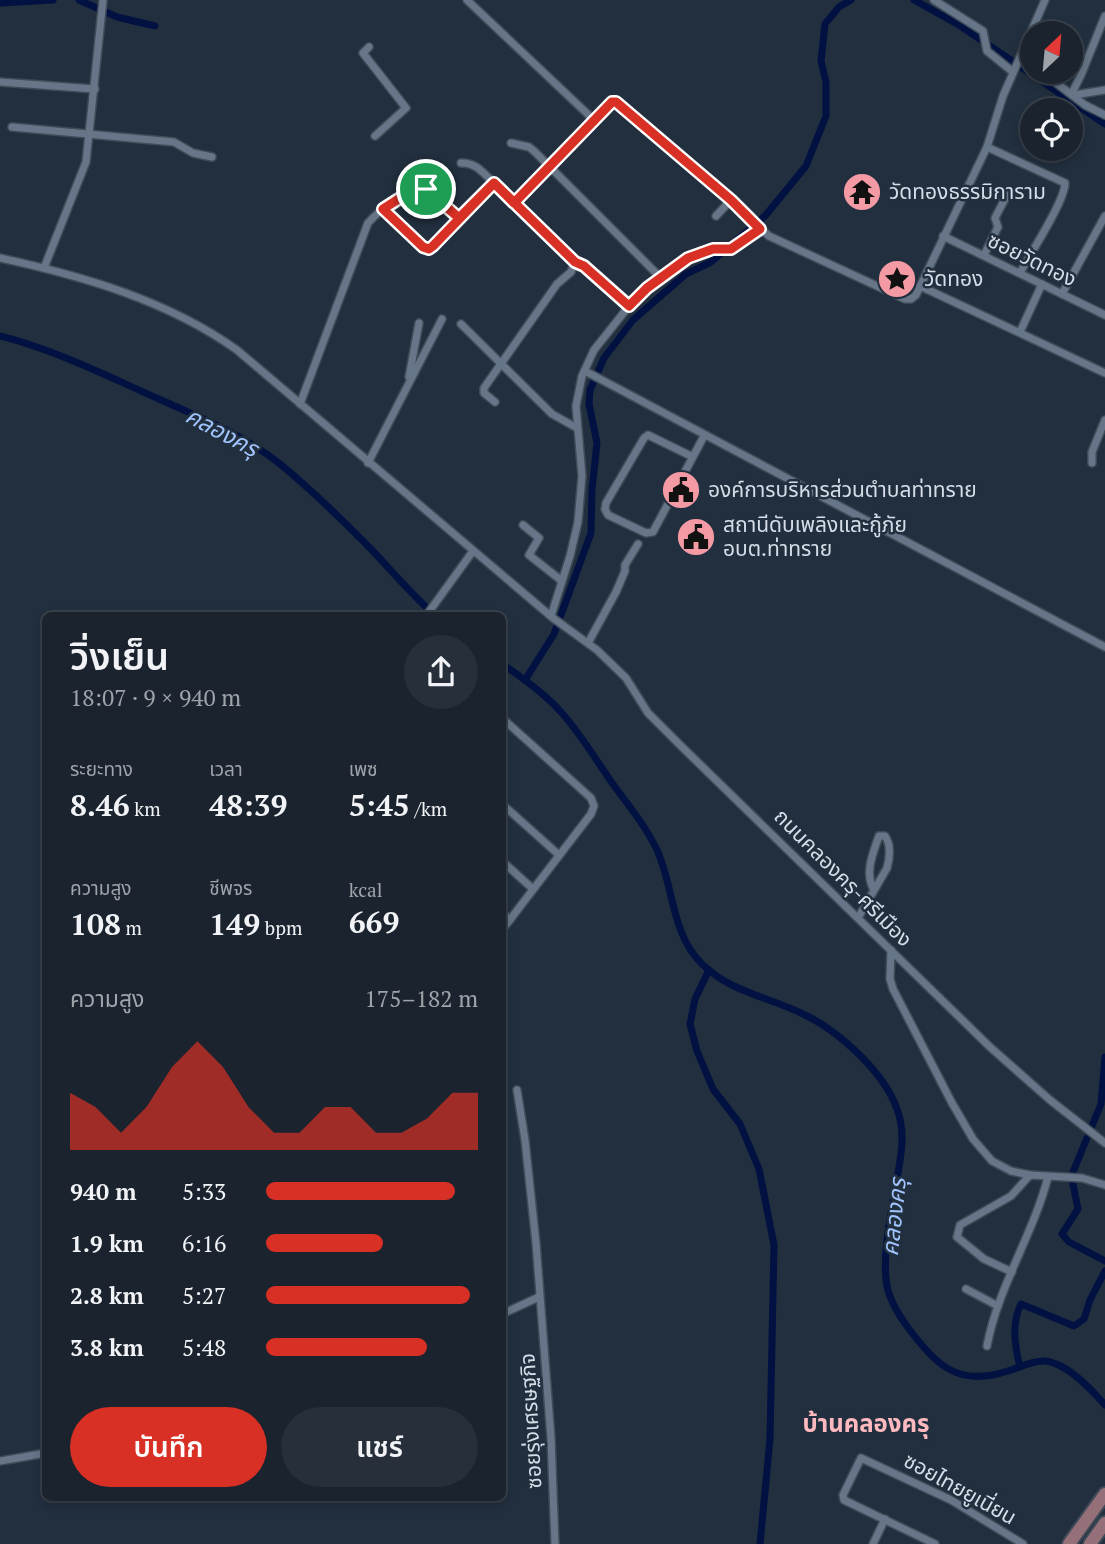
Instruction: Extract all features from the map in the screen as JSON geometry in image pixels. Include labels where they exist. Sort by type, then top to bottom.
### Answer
[{"type":"main road","points":[[1069,1544],[1105,1494]]},
{"type":"main road","points":[[1090,1544],[1105,1523]]},
{"type":"street","points":[[467,0],[595,121]]},
{"type":"street","points":[[934,0],[984,34],[987,51],[1020,65]]},
{"type":"street","points":[[514,203],[612,102],[616,102],[769,236],[905,299],[911,299],[920,286],[987,148],[1003,96],[1045,0]]},
{"type":"street","points":[[44,268],[86,162],[103,4]]},
{"type":"street","points":[[1073,94],[1105,16]]},
{"type":"street","points":[[369,47],[363,53],[406,108],[375,136]]},
{"type":"street","points":[[0,82],[95,89]]},
{"type":"street","points":[[1059,84],[1105,116]]},
{"type":"street","points":[[1073,94],[1105,90]]},
{"type":"street","points":[[12,127],[174,142],[193,153],[212,157]]},
{"type":"street","points":[[511,143],[529,147],[550,165],[661,278]]},
{"type":"street","points":[[987,148],[1065,183],[1066,187],[1058,204],[1020,273]]},
{"type":"street","points":[[461,163],[476,166],[575,262],[584,266],[629,306]]},
{"type":"street","points":[[383,209],[426,249],[433,246],[494,183]]},
{"type":"street","points":[[300,404],[365,229],[383,209],[411,191],[426,189],[459,218]]},
{"type":"street","points":[[984,256],[998,227],[995,218],[1009,191]]},
{"type":"street","points":[[716,216],[731,200]]},
{"type":"street","points":[[1062,294],[1105,216]]},
{"type":"street","points":[[552,617],[578,522],[582,476],[577,428],[578,392],[594,350],[647,288],[688,258],[713,249],[731,249],[756,226]]},
{"type":"street","name":"ซอยวัดทอง","points":[[943,236],[1105,316]]},
{"type":"street","name":"ถนนคลองครุ-ศรีเมือง","points":[[0,258],[114,287],[207,331],[237,350],[552,617],[588,643],[626,678],[648,713],[990,1047],[1044,1095],[1105,1143]]},
{"type":"street","points":[[495,402],[484,390],[557,284],[571,272],[575,262]]},
{"type":"street","points":[[1020,332],[1042,284]]},
{"type":"street","points":[[920,286],[1105,373]]},
{"type":"street","points":[[368,463],[442,319]]},
{"type":"street","points":[[408,384],[419,323]]},
{"type":"street","points":[[461,324],[552,414],[577,428]]},
{"type":"street","points":[[587,372],[1105,648]]},
{"type":"street","points":[[1093,463],[1092,452],[1105,420]]},
{"type":"street","points":[[693,457],[648,435],[606,503],[608,515],[646,533],[653,531],[693,457],[704,436]]},
{"type":"street","points":[[523,525],[539,538],[530,555],[562,581]]},
{"type":"street","points":[[588,643],[616,592],[625,565],[638,544]]},
{"type":"street","points":[[429,612],[473,551]]},
{"type":"street","points":[[506,722],[591,798],[594,806],[591,814],[506,925]]},
{"type":"street","points":[[506,808],[559,856]]},
{"type":"street","points":[[858,918],[887,868],[890,859],[885,836],[879,836],[869,870],[870,884],[874,890]]},
{"type":"street","points":[[506,865],[533,889]]},
{"type":"street","points":[[506,916],[510,920]]},
{"type":"street","points":[[891,950],[890,979],[893,989],[973,1139],[992,1161],[1011,1171],[1048,1177],[1082,1178],[1105,1185]]},
{"type":"street","name":"ซอยรุ่งเศรษฐกิจ","points":[[517,1090],[536,1243],[551,1438],[555,1544]]},
{"type":"street","points":[[1012,1272],[984,1259],[957,1237],[957,1231],[960,1225],[1011,1196],[1030,1175]]},
{"type":"street","points":[[987,1346],[998,1306],[1041,1204],[1048,1177]]},
{"type":"street","points":[[966,1289],[998,1306]]},
{"type":"street","points":[[506,1312],[539,1297]]},
{"type":"street","points":[[0,1461],[42,1455]]},
{"type":"street","name":"ซอยไทยยูเนี่ยน","points":[[935,1544],[926,1542],[844,1500],[843,1495],[861,1458],[951,1500],[1023,1544]]},
{"type":"street","points":[[873,1544],[885,1519]]},
{"type":"waterway","points":[[0,3],[53,0]]},
{"type":"waterway","points":[[79,0],[117,17],[155,26]]},
{"type":"waterway","points":[[525,680],[554,634],[591,533],[597,443],[589,404],[590,390],[604,358],[633,320],[686,274],[711,262],[765,216],[806,166],[826,116],[826,82],[821,61],[825,24],[839,7],[851,0]]},
{"type":"waterway","points":[[914,0],[959,25],[1105,124]]},
{"type":"waterway","name":"คลองครุ","points":[[0,336],[86,366],[212,423],[253,445],[280,464],[320,499],[432,612]]},
{"type":"waterway","name":"คลองครุ","points":[[506,667],[548,698],[561,712],[643,825],[663,864],[684,939],[702,964],[725,981],[803,1014],[831,1030],[871,1067],[891,1095],[900,1117],[902,1141],[885,1259],[886,1273],[890,1297],[909,1329],[940,1363],[963,1375],[991,1375],[1045,1361],[1062,1366],[1105,1405]]},
{"type":"waterway","name":"คลองครุ","points":[[709,970],[695,999],[690,1024],[697,1051],[713,1089],[740,1124],[759,1169],[774,1245],[770,1439],[760,1544]]},
{"type":"waterway","points":[[1092,1126],[1101,1104],[1105,1057]]},
{"type":"waterway","points":[[1073,1172],[1087,1138]]},
{"type":"waterway","points":[[1072,1179],[1078,1209],[1062,1234],[1069,1242],[1105,1261]]},
{"type":"waterway","points":[[1020,1367],[1015,1344],[1015,1327],[1021,1304],[1074,1326],[1084,1319],[1090,1300],[1105,1271]]},
{"type":"place","name":"วัดทองธรรมิการาม","points":[[862,192]]},
{"type":"place","name":"วัดทอง","points":[[897,279]]},
{"type":"place","name":"องค์การบริหารส่วนตำบลท่าทราย","points":[[681,490]]},
{"type":"place","name":"สถานีดับเพลิงและกู้ภัย อบต.ท่าทราย","points":[[696,537]]},
{"type":"district","name":"บ้านคลองครุ","points":[[866,1424]]},
{"type":"route","points":[[426,189],[411,191],[383,209],[426,249],[433,246],[494,183],[575,262],[584,266],[629,306],[647,288],[688,258],[713,249],[731,249],[760,229],[731,200],[616,102],[612,102],[595,121],[550,165],[514,203],[494,183],[459,218],[426,189]]}]
